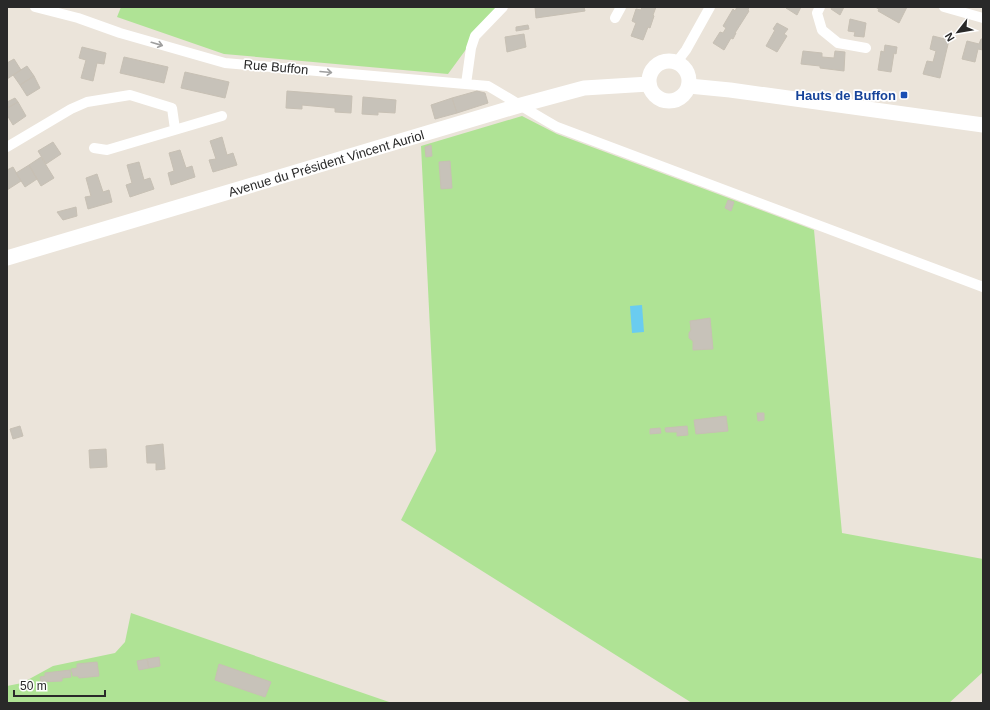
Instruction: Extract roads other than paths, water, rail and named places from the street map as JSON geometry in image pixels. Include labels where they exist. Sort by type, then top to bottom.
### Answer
[{"type":"main road","points":[[664,62],[676,63],[685,70],[689,80],[689,86],[679,99],[668,102],[663,101],[653,94],[649,84],[651,72],[654,68],[664,62]]},
{"type":"main road","name":"Avenue du Président Vincent Auriol","points":[[7,258],[521,105],[584,88],[649,84]]},
{"type":"main road","points":[[689,86],[730,90],[983,125]]},
{"type":"street","name":"Rue Buffon","points":[[35,7],[78,18],[120,33],[225,63],[488,86],[521,105],[529,112],[557,127],[983,287]]},
{"type":"street","points":[[466,84],[471,48],[475,36],[504,7]]},
{"type":"street","points":[[615,18],[621,7]]},
{"type":"street","points":[[676,63],[686,50],[710,7]]},
{"type":"street","points":[[820,7],[817,13],[822,30],[838,43],[866,48]]},
{"type":"street","points":[[944,7],[983,18]]},
{"type":"street","points":[[7,147],[71,109],[87,102],[130,95],[172,108],[175,129]]},
{"type":"street","points":[[94,148],[107,150],[222,116]]},
{"type":"water","points":[[642,305],[644,332],[632,333],[630,306]]},
{"type":"place","name":"Hauts de Buffon","points":[[904,95]]}]
